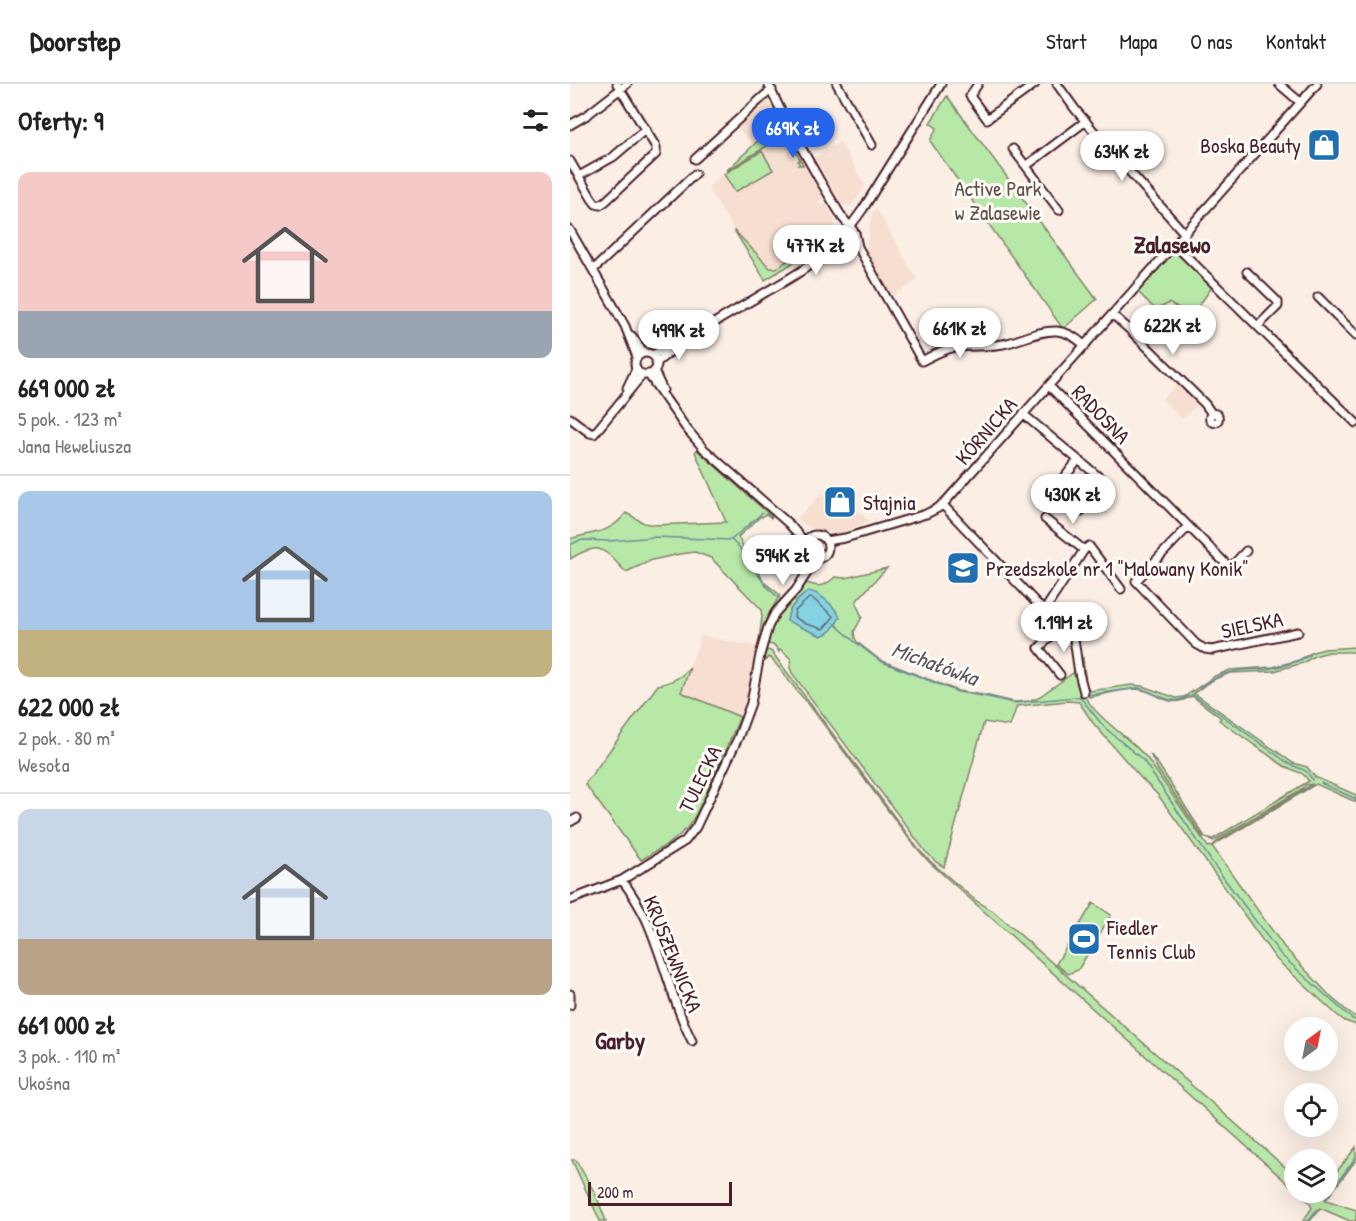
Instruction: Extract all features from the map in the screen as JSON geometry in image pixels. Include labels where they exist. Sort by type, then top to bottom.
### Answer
[{"type":"street","points":[[570,124],[591,112],[619,86],[627,84]]},
{"type":"street","points":[[837,84],[872,145]]},
{"type":"street","points":[[623,396],[657,363],[687,339],[810,265],[831,247],[863,208],[941,84]]},
{"type":"street","points":[[978,84],[970,96],[987,120],[1035,84]]},
{"type":"street","points":[[1057,84],[1098,136],[1185,234]]},
{"type":"street","points":[[1279,84],[1300,102]]},
{"type":"street","name":"KÓRNICKA","points":[[827,544],[926,514],[942,504],[1316,85]]},
{"type":"street","points":[[570,160],[594,202],[600,205],[657,152],[646,129],[619,86]]},
{"type":"street","points":[[770,87],[784,117],[833,203],[855,233],[858,247],[922,361],[951,348],[1003,344],[1049,332],[1068,334],[1085,346]]},
{"type":"street","points":[[695,159],[765,95],[770,87]]},
{"type":"street","points":[[1026,165],[1086,121]]},
{"type":"street","points":[[579,176],[613,157],[646,129]]},
{"type":"street","points":[[1013,149],[1059,210]]},
{"type":"street","points":[[593,270],[695,174]]},
{"type":"street","points":[[570,230],[625,326],[637,357],[636,369],[623,396],[597,432],[590,433],[570,418]]},
{"type":"street","points":[[1175,245],[1356,423]]},
{"type":"street","points":[[1247,272],[1278,302],[1278,306],[1258,326]]},
{"type":"street","points":[[1318,297],[1356,335]]},
{"type":"street","points":[[1113,315],[1205,404],[1212,414]]},
{"type":"street","points":[[625,326],[657,363]]},
{"type":"street","points":[[637,357],[687,339]]},
{"type":"street","points":[[636,369],[648,373],[686,428],[704,449],[808,539]]},
{"type":"street","name":"RADOSNA","points":[[1049,386],[1230,568],[1246,551]]},
{"type":"street","points":[[1023,414],[1105,482],[1081,511]]},
{"type":"street","points":[[1054,491],[1078,460]]},
{"type":"street","points":[[942,504],[1044,611],[1074,639],[1084,692]]},
{"type":"street","points":[[1045,519],[1084,550]]},
{"type":"street","name":"SIELSKA","points":[[1188,527],[1136,581],[1196,644],[1212,650],[1298,632]]},
{"type":"street","points":[[817,535],[827,544],[824,556],[812,558],[804,550],[808,539],[817,535]]},
{"type":"street","points":[[1044,611],[1084,550],[1089,546],[1120,589]]},
{"type":"street","name":"TULECKA","points":[[570,900],[622,880],[690,836],[738,738],[751,703],[768,627],[780,607],[803,578],[812,558]]},
{"type":"street","points":[[1060,675],[1039,648],[1061,626]]},
{"type":"street","name":"KRUSZEWNICKA","points":[[622,880],[646,920],[675,1002],[692,1041]]},
{"type":"street","points":[[570,994],[570,1005]]},
{"type":"shaded area","points":[[764,101],[768,101],[823,198],[819,201],[822,206],[826,204],[835,220],[834,228],[812,250],[765,280],[708,188],[753,145],[736,126]]},
{"type":"shaded area","points":[[840,142],[865,186],[852,206],[842,205],[814,157]]},
{"type":"shaded area","points":[[876,208],[917,280],[895,295],[891,294],[866,251],[872,214]]},
{"type":"shaded area","points":[[1178,384],[1198,404],[1182,419],[1162,399]]},
{"type":"shaded area","points":[[834,492],[869,521],[838,534],[808,527],[797,519],[822,493],[829,498]]},
{"type":"shaded area","points":[[701,636],[758,647],[750,689],[740,717],[681,692]]},
{"type":"green space","name":"Active Park w Zalasewie","points":[[947,96],[1097,299],[1063,329],[930,141],[937,128],[930,123]]},
{"type":"green space","points":[[779,121],[803,165],[798,165],[800,160],[781,127],[764,141],[767,146],[726,171]]},
{"type":"green space","points":[[762,151],[773,170],[735,192],[724,174]]},
{"type":"green space","points":[[734,230],[770,268],[780,266],[793,255],[798,260],[765,280]]},
{"type":"green space","points":[[1175,249],[1212,287],[1198,307],[1184,312],[1169,303],[1156,310],[1138,292]]},
{"type":"green space","points":[[697,450],[772,517],[766,514],[761,516],[738,537],[764,582],[780,595],[766,619],[760,641],[761,609],[711,558],[695,552],[680,554],[652,560],[626,572],[601,550],[589,550],[570,559],[570,539],[607,529],[626,513],[644,523],[654,525],[726,522],[695,452]]},
{"type":"green space","points":[[887,568],[856,603],[862,617],[854,632],[857,642],[880,660],[958,691],[1014,702],[1031,701],[1073,673],[1077,667],[1084,695],[1090,704],[1147,758],[1208,847],[1212,846],[1284,947],[1332,998],[1356,1016],[1356,1025],[1337,1015],[1276,959],[1158,795],[1093,723],[1079,702],[1017,706],[1010,726],[984,722],[944,867],[936,862],[925,851],[792,673],[791,659],[780,649],[779,652],[768,641],[772,626],[783,609],[807,583],[819,586],[835,577],[845,578]],"holes":[[[808,591],[837,622],[830,631],[821,636],[788,621],[788,616],[794,604]]]},
{"type":"green space","points":[[1356,647],[1356,652],[1329,652],[1314,656],[1303,663],[1274,671],[1230,673],[1215,679],[1194,693],[1293,763],[1307,767],[1315,777],[1356,795],[1356,802],[1316,784],[1212,846],[1313,784],[1306,785],[1214,841],[1203,837],[1158,770],[1150,754],[1205,837],[1213,839],[1309,781],[1303,774],[1284,766],[1219,720],[1221,718],[1192,696],[1175,702],[1137,689],[1089,697],[1083,686],[1078,665],[1083,658],[1086,685],[1090,691],[1132,685],[1142,686],[1176,698],[1184,697],[1215,676],[1230,670],[1273,667],[1299,660],[1313,652],[1325,649]]},
{"type":"green space","points":[[766,650],[771,651],[919,850],[975,900],[993,911],[1284,1166],[1284,1180],[929,862],[910,840],[807,702],[772,659],[764,658]]},
{"type":"green space","points":[[690,668],[681,692],[740,717],[706,794],[687,828],[673,841],[641,860],[585,784],[658,685],[676,679]]},
{"type":"green space","name":"Fiedler Tennis Club","points":[[1093,903],[1111,915],[1078,970],[1068,974],[1056,964]]},
{"type":"green space","points":[[1356,1147],[1356,1160],[1338,1184],[1338,1170]]},
{"type":"green space","points":[[572,1160],[576,1160],[596,1195],[606,1221],[600,1221]]},
{"type":"green space","points":[[1310,1203],[1335,1203],[1356,1210],[1356,1221],[1350,1221],[1320,1208],[1310,1221],[1303,1221],[1312,1208]]},
{"type":"water","points":[[808,591],[827,601],[840,617],[832,629],[821,636],[787,621],[791,608]]},
{"type":"waterway","points":[[731,540],[762,513]]},
{"type":"waterway","name":"Michałówka","points":[[570,545],[584,540],[609,541],[655,537],[731,540],[739,547],[766,586],[781,600]]},
{"type":"waterway","name":"Michałówka","points":[[834,623],[880,661],[958,692],[1014,703],[1085,696]]},
{"type":"waterway","name":"Michałówka","points":[[1199,688],[1228,673],[1277,667],[1310,655]]},
{"type":"waterway","name":"Michałówka","points":[[1088,695],[1138,688],[1169,700],[1188,696]]},
{"type":"waterway","points":[[1192,694],[1289,764],[1306,771],[1313,780]]},
{"type":"waterway","points":[[1080,697],[1104,727],[1143,760],[1214,865],[1281,955],[1352,1019],[1356,1020]]},
{"type":"waterway","points":[[1321,783],[1356,799]]},
{"type":"waterway","points":[[1338,1181],[1356,1157]]},
{"type":"waterway","points":[[1308,1221],[1317,1209]]},
{"type":"place","name":"Boska Beauty","points":[[1324,145]]},
{"type":"place","name":"Stajnia","points":[[840,502]]},
{"type":"place","name":"Przedszkole nr 1 \"Malowany Konik\"","points":[[963,568]]},
{"type":"place","name":"Fiedler Tennis Club","points":[[1084,939]]},
{"type":"district","name":"Zalasewo","points":[[1172,244]]},
{"type":"district","name":"Garby","points":[[620,1040]]}]
